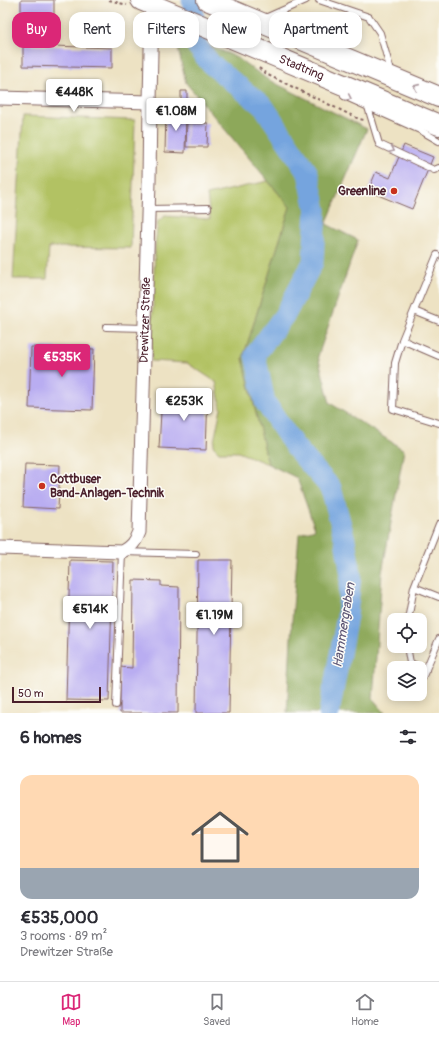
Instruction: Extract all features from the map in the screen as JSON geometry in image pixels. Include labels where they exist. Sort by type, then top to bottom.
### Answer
[{"type":"main road","points":[[216,2],[237,12]]},
{"type":"main road","name":"Stadtring","points":[[154,4],[284,63],[439,125]]},
{"type":"main road","points":[[261,23],[439,97]]},
{"type":"street","name":"Drewitzer Straße","points":[[122,552],[130,548],[136,540],[139,532],[150,102],[154,4]]},
{"type":"street","points":[[0,98],[150,102]]},
{"type":"street","points":[[0,548],[122,552]]},
{"type":"lane","points":[[261,21],[306,0]]},
{"type":"lane","points":[[319,0],[369,17],[380,33],[392,77]]},
{"type":"lane","points":[[340,94],[420,130],[439,141]]},
{"type":"lane","points":[[368,107],[379,144],[434,170],[439,168]]},
{"type":"lane","points":[[148,209],[208,208]]},
{"type":"lane","points":[[436,255],[402,340],[396,364],[393,409],[439,423]]},
{"type":"lane","points":[[414,311],[439,321]]},
{"type":"lane","points":[[106,327],[145,328]]},
{"type":"lane","points":[[402,340],[439,356]]},
{"type":"lane","points":[[409,613],[414,587],[439,524]]},
{"type":"lane","points":[[116,705],[122,552],[196,554]]},
{"type":"lane","points":[[414,587],[439,597]]},
{"type":"lane","points":[[427,668],[439,639]]},
{"type":"path","points":[[257,66],[268,75],[359,119],[372,122]]},
{"type":"green space","points":[[199,41],[207,45],[207,48],[215,48],[236,57],[267,79],[367,129],[326,224],[358,240],[318,356],[330,403],[404,450],[382,573],[373,699],[385,713],[287,713],[292,620],[299,534],[315,529],[297,478],[268,464],[243,358],[290,207],[186,83],[178,48],[199,48]]},
{"type":"green space","points":[[23,116],[135,120],[131,248],[49,247],[47,279],[13,279]]},
{"type":"green space","points":[[268,181],[290,207],[243,358],[268,464],[238,452],[219,452],[213,446],[221,408],[216,382],[187,363],[151,361],[155,246],[158,221],[165,216],[210,219],[207,195]]},
{"type":"building","points":[[21,0],[54,0],[54,12],[21,12]]},
{"type":"building","points":[[61,46],[69,47],[69,48],[112,48],[112,68],[23,66],[23,48],[61,48]]},
{"type":"building","points":[[181,91],[187,91],[187,107],[181,107]]},
{"type":"building","points":[[166,111],[186,112],[185,153],[165,152]]},
{"type":"building","points":[[187,123],[208,123],[207,147],[186,147]]},
{"type":"building","points":[[404,145],[433,157],[412,209],[368,191],[376,172],[390,178]]},
{"type":"building","points":[[31,347],[94,349],[92,410],[29,408]]},
{"type":"building","points":[[162,394],[208,396],[206,450],[159,448]]},
{"type":"building","name":"Cottbuser Band-Anlagen-Technik","points":[[25,464],[60,465],[58,509],[23,507]]},
{"type":"building","points":[[70,560],[113,561],[109,701],[66,700]]},
{"type":"building","points":[[198,560],[232,560],[229,713],[196,713]]},
{"type":"building","points":[[133,580],[161,581],[161,586],[179,587],[178,713],[120,713],[120,667],[132,668]]},
{"type":"waterway","name":"Hammergraben","points":[[192,0],[197,46],[211,64],[264,107],[308,173],[316,210],[313,262],[286,313],[255,355],[265,402],[295,447],[331,488],[345,540],[351,575],[347,616],[329,713]]},
{"type":"place","name":"Greenline","points":[[394,191]]},
{"type":"place","name":"Cottbuser Band-Anlagen-Technik","points":[[42,486]]}]
